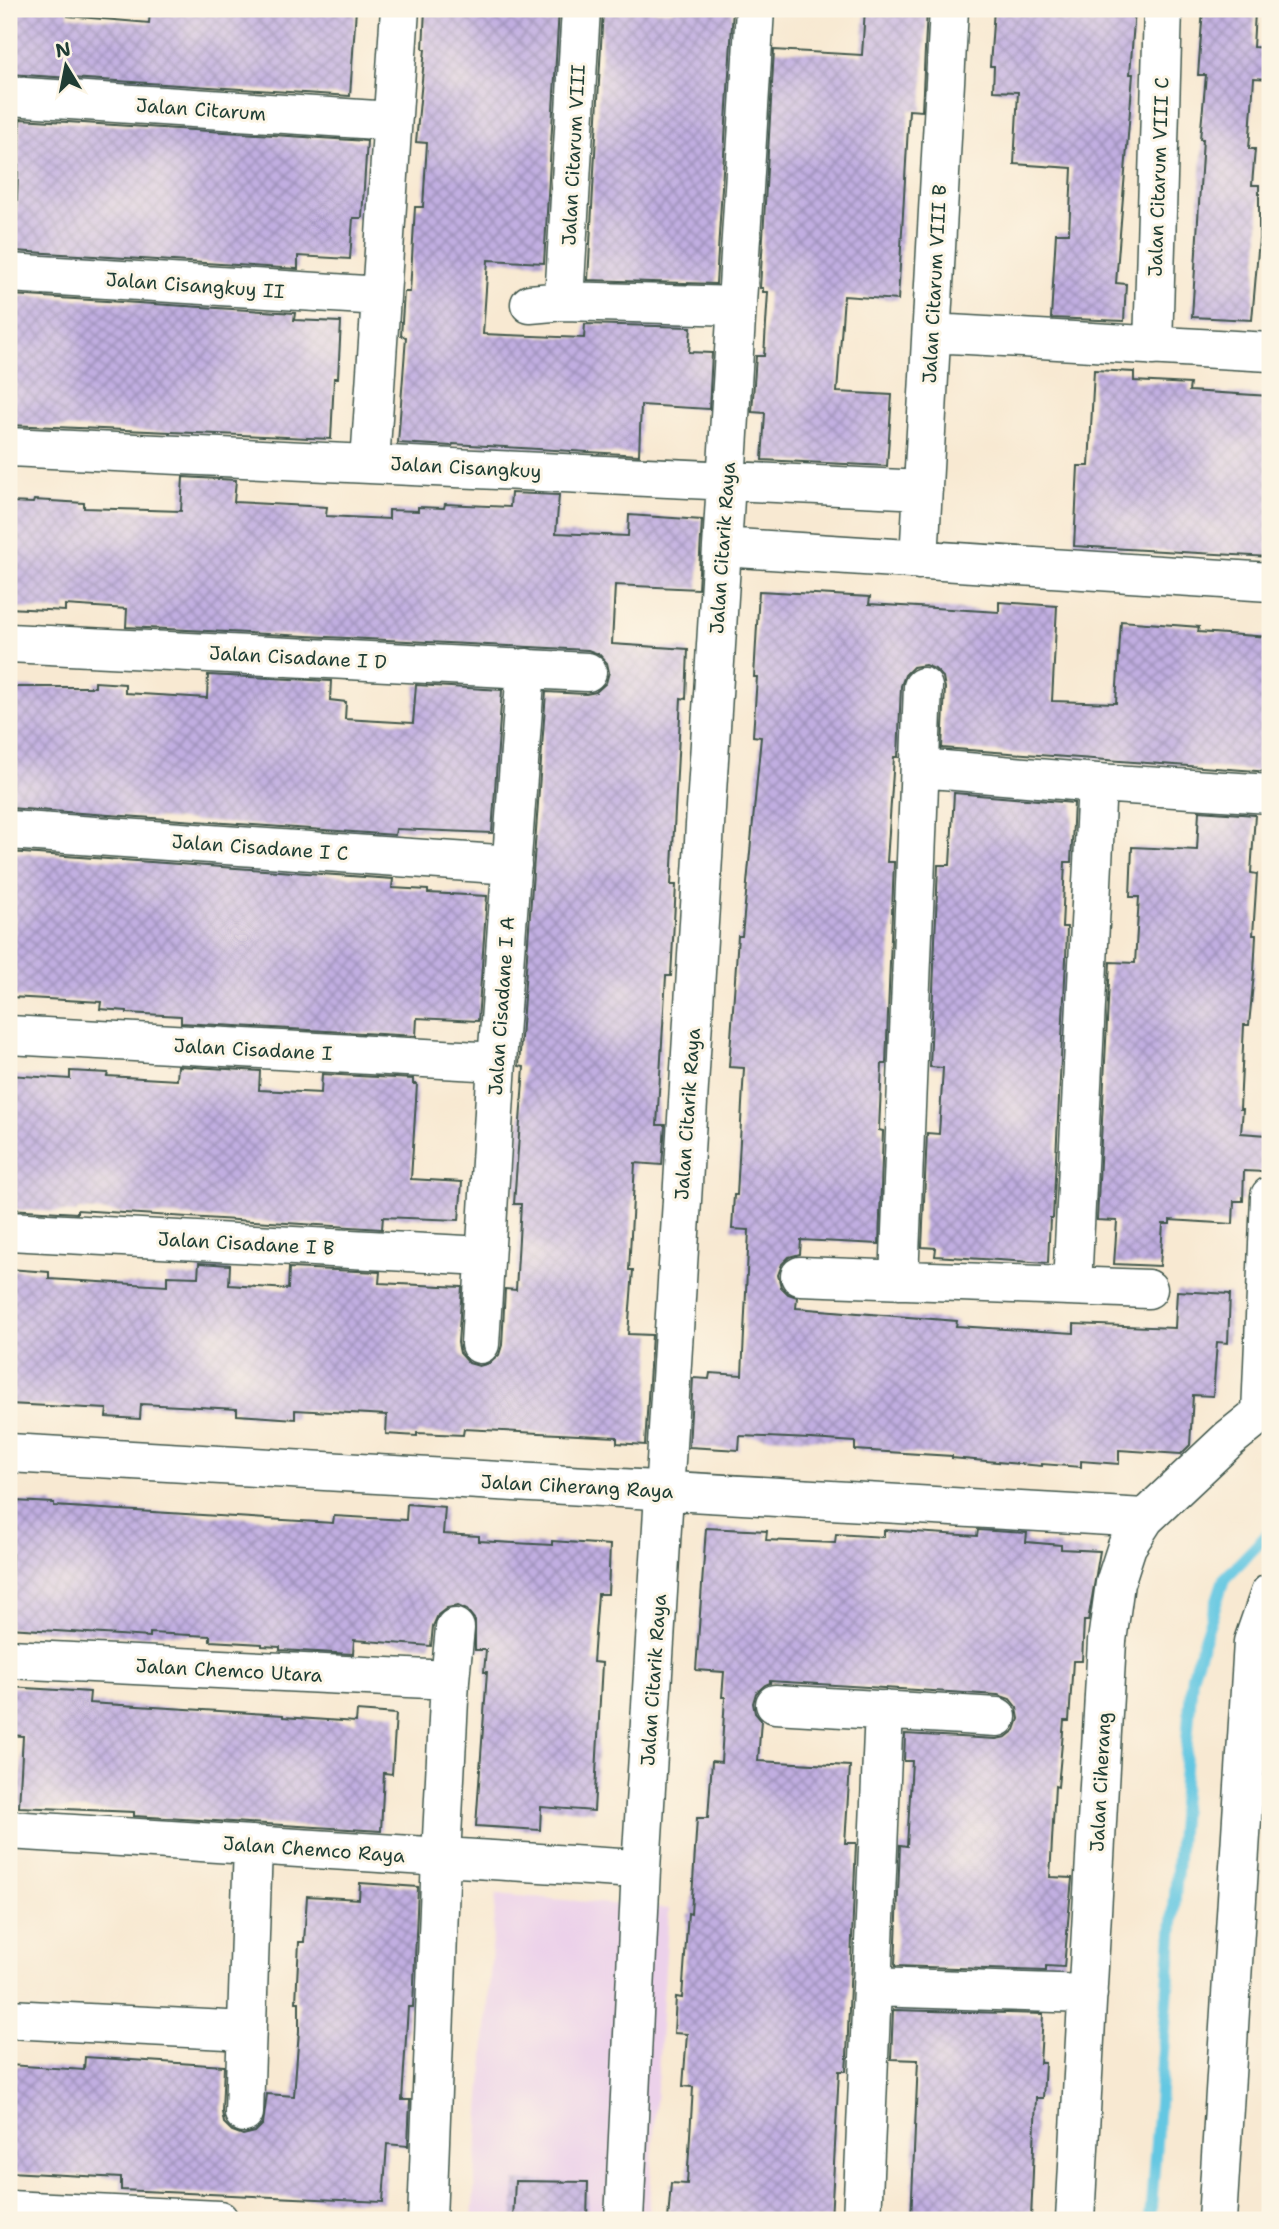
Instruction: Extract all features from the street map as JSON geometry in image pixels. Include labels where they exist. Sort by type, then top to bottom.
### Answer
[{"type":"street","points":[[370,463],[400,9]]},
{"type":"street","name":"Jalan Citarum VIII","points":[[581,9],[547,303],[737,306]]},
{"type":"street","name":"Jalan Citarik Raya","points":[[624,2220],[641,1869],[755,9]]},
{"type":"street","name":"Jalan Citarum VIII B","points":[[919,560],[949,9]]},
{"type":"street","name":"Jalan Citarum VIII C","points":[[1153,346],[1163,9]]},
{"type":"street","name":"Jalan Citarum","points":[[9,96],[392,121]]},
{"type":"street","name":"Jalan Cisangkuy II","points":[[9,273],[381,296]]},
{"type":"street","points":[[932,333],[1270,352]]},
{"type":"street","name":"Jalan Cisangkuy","points":[[9,446],[923,489]]},
{"type":"street","points":[[722,547],[1270,582]]},
{"type":"street","name":"Jalan Cisadane I D","points":[[9,643],[587,672]]},
{"type":"street","name":"Jalan Cisadane I A","points":[[480,1344],[497,1062],[526,668]]},
{"type":"street","points":[[899,1280],[923,687]]},
{"type":"street","points":[[920,768],[1270,794]]},
{"type":"street","points":[[1072,1286],[1097,783]]},
{"type":"street","name":"Jalan Cisadane I C","points":[[9,830],[512,865]]},
{"type":"street","name":"Jalan Cisadane I","points":[[9,1035],[497,1062]]},
{"type":"street","points":[[1266,1410],[1270,1196]]},
{"type":"street","name":"Jalan Cisadane I B","points":[[9,1231],[484,1256]]},
{"type":"street","points":[[800,1276],[1148,1289]]},
{"type":"street","name":"Jalan Ciherang","points":[[1075,2220],[1108,1641],[1115,1583],[1127,1546],[1145,1518],[1229,1439],[1266,1410]]},
{"type":"street","name":"Jalan Ciherang Raya","points":[[9,1453],[1145,1518]]},
{"type":"street","points":[[1217,2220],[1252,1642],[1270,1593]]},
{"type":"street","points":[[427,2220],[441,1857],[455,1629]]},
{"type":"street","name":"Jalan Chemco Utara","points":[[9,1659],[450,1680]]},
{"type":"street","points":[[775,1704],[997,1717]]},
{"type":"street","points":[[862,2220],[884,1710]]},
{"type":"street","name":"Jalan Chemco Raya","points":[[9,1829],[620,1868]]},
{"type":"street","points":[[244,2113],[253,1845]]},
{"type":"street","points":[[872,1987],[1088,1994]]},
{"type":"street","points":[[9,2019],[247,2031]]},
{"type":"street","points":[[9,2210],[219,2220]]},
{"type":"shaded area","points":[[496,1894],[669,1909],[648,2220],[472,2220]]},
{"type":"building","points":[[68,9],[68,16],[149,23],[150,12],[173,14],[173,9],[356,9],[350,96],[9,74],[9,10]]},
{"type":"building","points":[[425,9],[559,9],[544,263],[488,260],[483,334],[584,338],[585,324],[691,327],[689,352],[712,353],[709,409],[641,405],[639,455],[398,443],[406,337],[401,336],[404,292],[410,292],[415,207],[423,207],[427,143],[416,142],[425,49]]},
{"type":"building","points":[[603,9],[733,9],[716,284],[588,280]]},
{"type":"building","points":[[865,9],[927,9],[922,111],[909,110],[898,300],[844,296],[837,392],[892,395],[887,466],[762,460],[765,413],[752,412],[756,356],[764,356],[768,292],[763,292],[763,288],[760,288],[774,50],[862,55]]},
{"type":"building","points":[[994,9],[1135,9],[1130,74],[1133,74],[1116,283],[1126,284],[1124,321],[1051,318],[1056,233],[1069,233],[1072,168],[1014,164],[1018,92],[993,91],[994,66],[990,66]]},
{"type":"building","points":[[1203,9],[1255,12],[1253,47],[1270,48],[1270,79],[1254,78],[1249,149],[1255,149],[1252,185],[1259,185],[1259,239],[1252,320],[1192,317],[1203,139],[1200,139],[1206,75],[1198,75]]},
{"type":"building","points":[[20,119],[367,141],[362,218],[353,218],[350,259],[298,256],[298,269],[15,251]]},
{"type":"building","points":[[12,295],[295,313],[294,320],[341,322],[338,378],[334,378],[331,439],[9,425],[9,305],[12,305]]},
{"type":"building","points":[[1094,370],[1134,372],[1134,381],[1190,384],[1189,391],[1270,396],[1270,557],[1074,546],[1078,466],[1089,466]]},
{"type":"building","points":[[183,477],[236,480],[234,502],[327,507],[326,516],[389,519],[389,510],[418,511],[418,507],[444,508],[445,504],[510,507],[511,493],[559,495],[556,533],[628,536],[629,515],[702,520],[698,589],[615,585],[612,644],[688,649],[686,699],[681,698],[671,885],[676,885],[671,976],[666,976],[657,1125],[665,1125],[662,1165],[635,1163],[629,1270],[633,1270],[628,1334],[652,1335],[645,1445],[617,1443],[617,1437],[464,1429],[463,1435],[386,1434],[387,1415],[295,1410],[295,1419],[237,1415],[237,1409],[141,1404],[140,1419],[106,1417],[107,1409],[9,1404],[9,1269],[49,1272],[49,1279],[167,1286],[167,1276],[198,1277],[199,1263],[230,1265],[229,1285],[288,1289],[289,1268],[380,1272],[379,1283],[462,1287],[458,1343],[460,1353],[469,1363],[479,1366],[490,1363],[499,1355],[505,1289],[516,1290],[521,1204],[514,1204],[524,1067],[519,1066],[546,692],[596,692],[606,683],[609,672],[607,663],[599,654],[588,650],[126,627],[127,609],[65,605],[65,611],[9,608],[9,502],[33,503],[34,500],[84,503],[84,508],[181,511]]},
{"type":"building","points":[[759,591],[870,597],[869,604],[999,612],[999,602],[1057,606],[1052,701],[1116,703],[1121,621],[1199,627],[1198,632],[1270,637],[1270,772],[942,748],[945,688],[943,677],[935,669],[925,665],[913,667],[905,675],[901,686],[898,757],[894,757],[887,862],[894,862],[886,1064],[882,1064],[879,1130],[883,1131],[879,1244],[801,1240],[800,1254],[789,1257],[782,1264],[778,1275],[781,1287],[788,1294],[797,1297],[796,1308],[957,1321],[956,1326],[1074,1333],[1074,1324],[1175,1328],[1177,1291],[1230,1294],[1228,1343],[1217,1342],[1213,1396],[1193,1395],[1190,1445],[1181,1454],[1119,1450],[1119,1464],[1081,1461],[1081,1467],[855,1450],[855,1442],[811,1439],[740,1436],[739,1450],[689,1447],[693,1378],[709,1379],[710,1373],[742,1375],[749,1230],[732,1229],[734,1195],[737,1195],[744,1068],[729,1067],[738,936],[742,936],[761,737],[753,736]]},
{"type":"building","points":[[208,675],[331,681],[330,700],[346,702],[345,719],[413,723],[416,685],[502,690],[492,833],[396,829],[395,835],[9,808],[9,687],[95,687],[95,682],[125,684],[125,693],[207,698]]},
{"type":"building","points":[[954,793],[1074,803],[1071,862],[1065,862],[1062,927],[1067,927],[1066,959],[1053,1218],[1050,1218],[1048,1263],[935,1256],[936,1248],[922,1247],[927,1133],[939,1134],[943,1068],[930,1067],[938,865],[950,865]]},
{"type":"building","points":[[1199,811],[1255,815],[1251,873],[1257,874],[1253,935],[1256,935],[1249,1025],[1244,1025],[1240,1109],[1243,1109],[1241,1133],[1267,1135],[1265,1172],[1244,1171],[1243,1201],[1234,1201],[1233,1224],[1170,1220],[1170,1224],[1163,1224],[1160,1266],[1114,1264],[1117,1221],[1097,1220],[1110,962],[1135,963],[1139,897],[1130,897],[1132,847],[1197,850]]},
{"type":"building","points":[[9,852],[393,879],[392,888],[487,896],[478,1021],[417,1018],[416,1036],[181,1023],[181,1016],[100,1009],[101,1002],[10,997],[15,918],[9,918]]},
{"type":"building","points":[[178,1066],[260,1071],[259,1090],[321,1093],[322,1074],[413,1079],[413,1084],[417,1084],[411,1179],[462,1182],[459,1220],[383,1217],[382,1229],[77,1210],[77,1213],[9,1209],[9,1075],[70,1079],[70,1071],[177,1080]]},
{"type":"building","points":[[14,1501],[54,1503],[54,1506],[333,1523],[334,1516],[406,1520],[407,1504],[445,1507],[443,1534],[479,1536],[479,1541],[552,1545],[552,1541],[610,1545],[608,1594],[598,1594],[593,1662],[602,1663],[594,1811],[541,1807],[540,1830],[476,1826],[487,1672],[484,1672],[486,1650],[475,1650],[475,1620],[467,1610],[458,1606],[447,1608],[438,1615],[433,1626],[431,1646],[354,1640],[353,1654],[280,1650],[280,1647],[262,1644],[210,1641],[210,1636],[150,1633],[150,1637],[9,1628]]},
{"type":"building","points":[[706,1528],[767,1531],[766,1540],[835,1543],[836,1534],[884,1537],[884,1530],[977,1536],[978,1530],[1027,1533],[1026,1542],[1061,1545],[1061,1549],[1100,1551],[1088,1621],[1084,1621],[1082,1661],[1073,1661],[1069,1721],[1064,1721],[1058,1787],[1055,1786],[1050,1877],[1072,1878],[1064,1967],[1046,1966],[1046,1971],[895,1966],[900,1845],[907,1846],[912,1761],[904,1761],[905,1734],[996,1739],[1006,1737],[1015,1730],[1019,1719],[1017,1708],[1010,1699],[998,1695],[770,1681],[756,1693],[753,1703],[755,1713],[761,1720],[758,1761],[850,1766],[845,1843],[856,1843],[847,2056],[846,2071],[839,2071],[831,2220],[668,2220],[671,2183],[687,2184],[693,2087],[683,2086],[687,2034],[674,2033],[676,1997],[682,1998],[697,1818],[708,1818],[712,1761],[721,1762],[725,1697],[722,1697],[724,1672],[696,1670]]},
{"type":"building","points":[[9,1687],[90,1692],[89,1703],[283,1717],[356,1722],[357,1711],[396,1714],[392,1774],[384,1773],[381,1831],[134,1816],[134,1812],[19,1807],[23,1736],[9,1735]]},
{"type":"building","points":[[360,1883],[418,1887],[413,2007],[408,2007],[402,2100],[410,2100],[408,2146],[387,2144],[383,2202],[121,2190],[121,2178],[9,2172],[9,2065],[84,2070],[85,2057],[224,2066],[224,2123],[232,2131],[243,2135],[255,2132],[263,2124],[267,2094],[294,2096],[299,2031],[299,2002],[296,2002],[299,1942],[304,1942],[307,1896],[359,1899]]},
{"type":"building","points":[[893,2010],[1043,2014],[1040,2063],[1045,2063],[1043,2098],[1036,2098],[1031,2220],[911,2220],[918,2060],[891,2059]]},
{"type":"building","points":[[515,2181],[588,2182],[587,2220],[513,2220]]},
{"type":"waterway","points":[[1150,2220],[1192,1676],[1224,1579],[1270,1532]]}]
